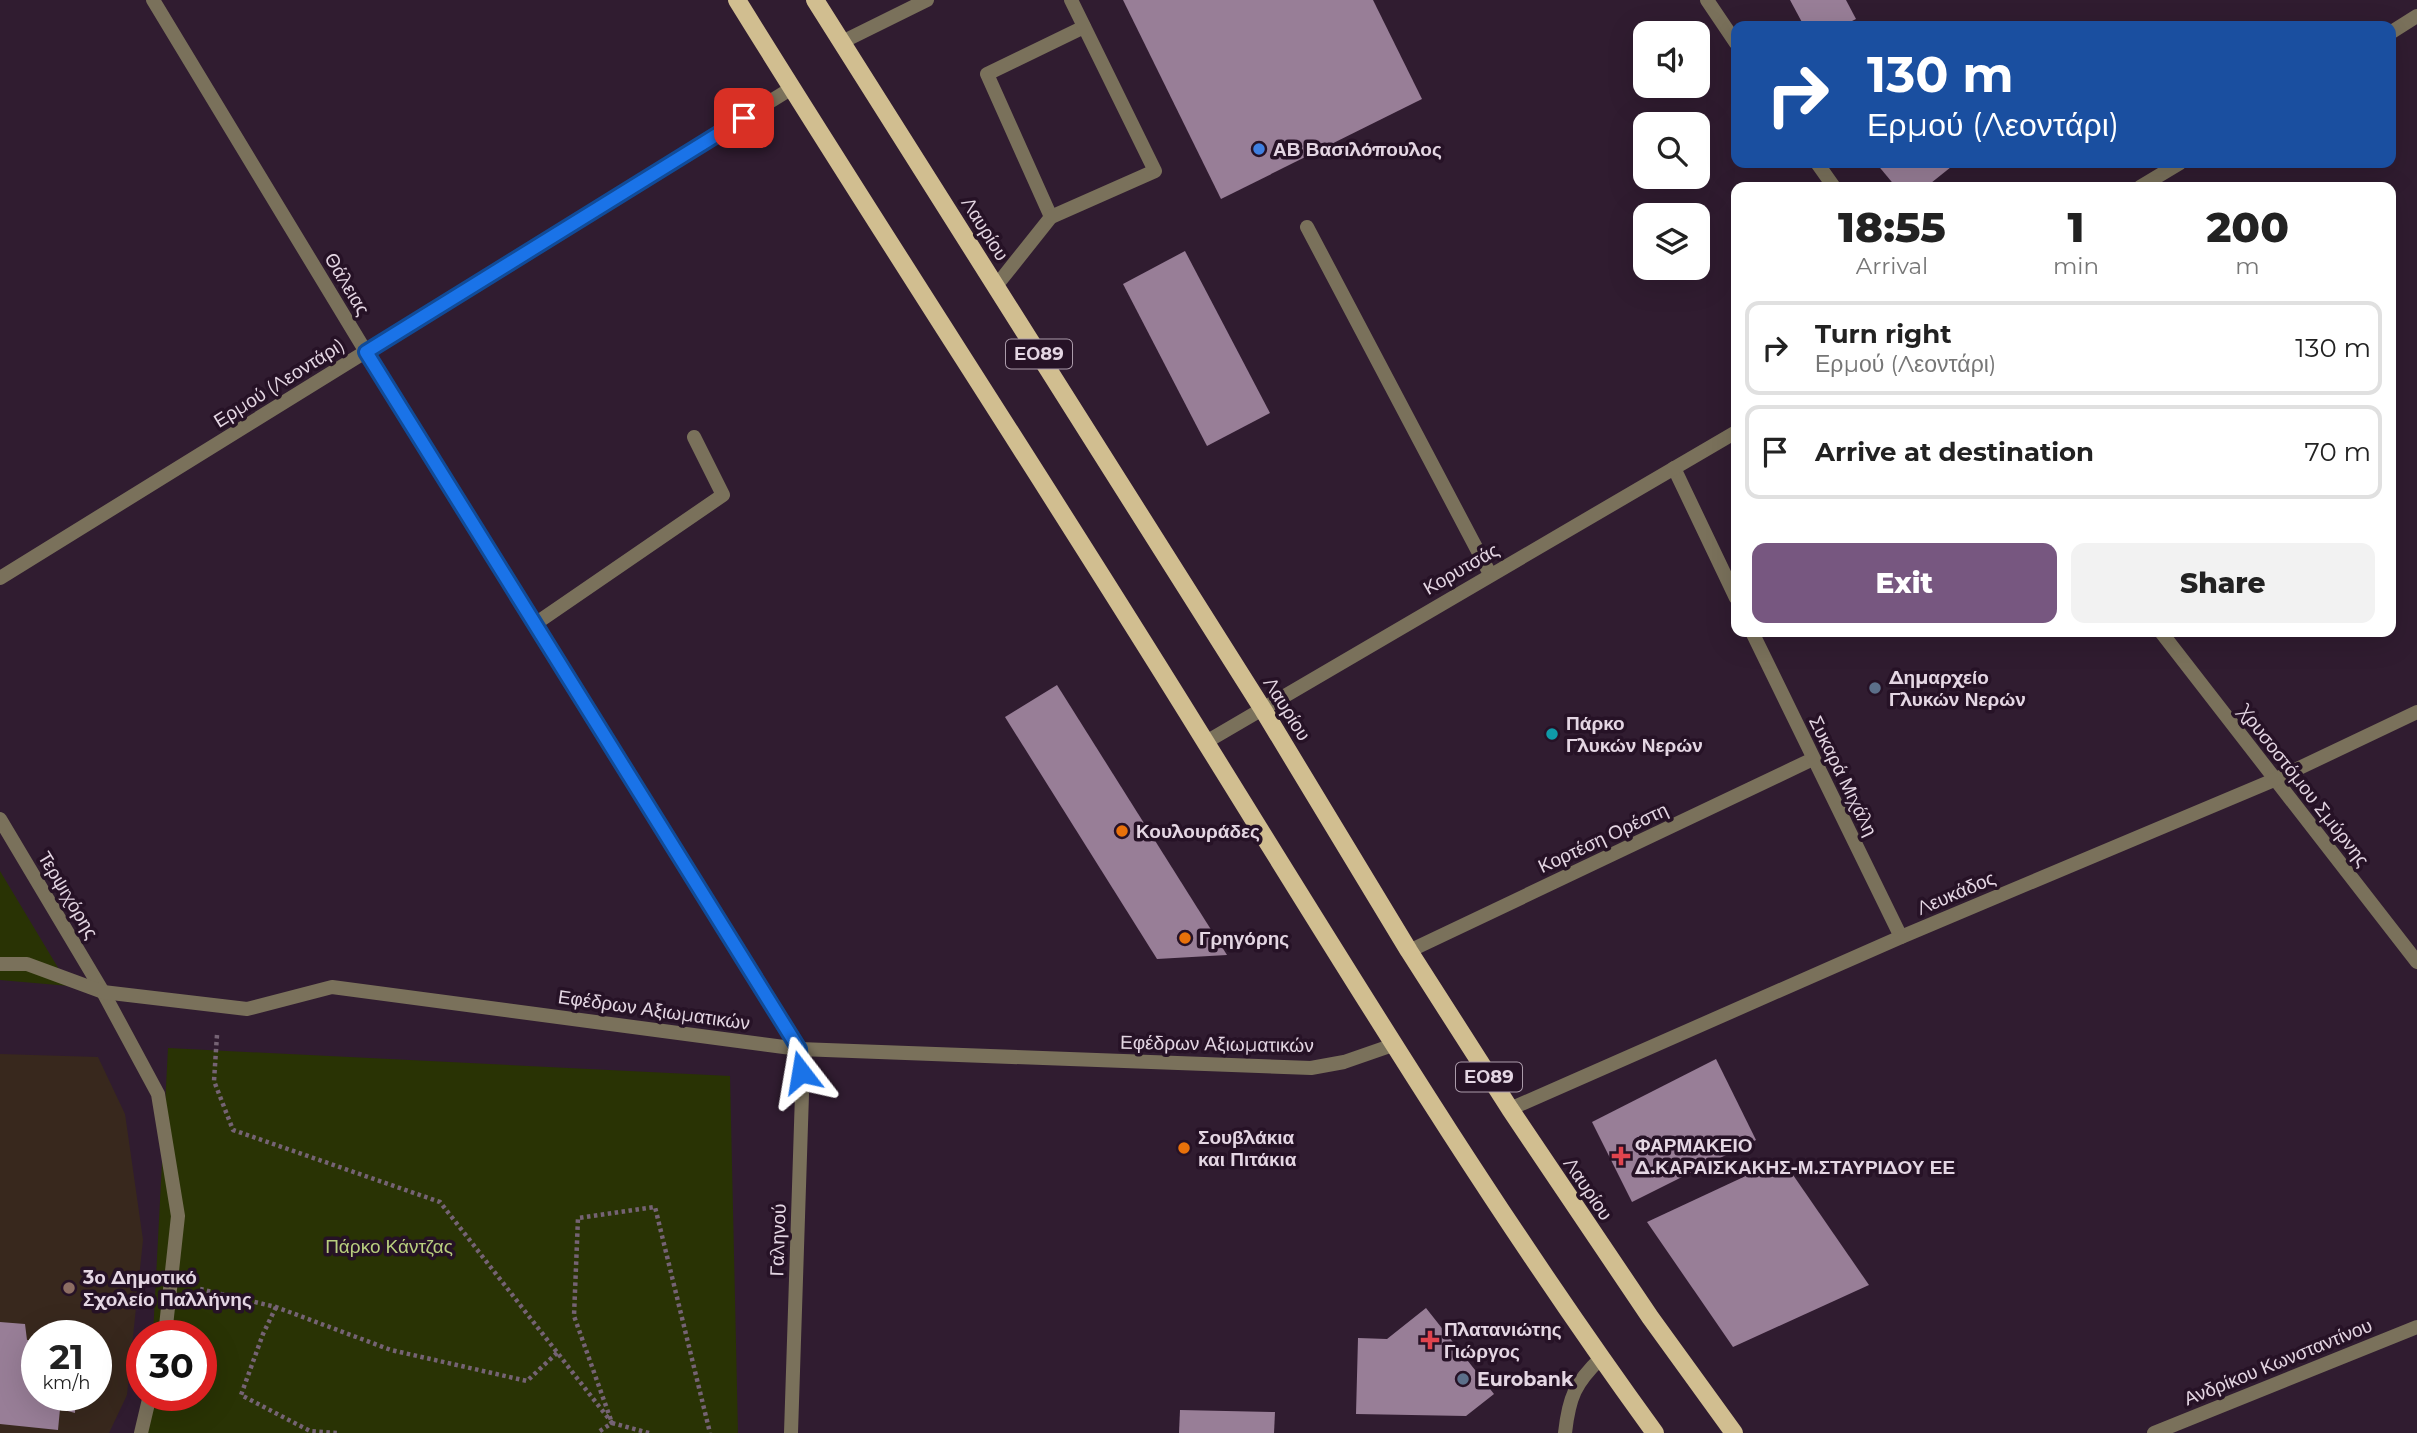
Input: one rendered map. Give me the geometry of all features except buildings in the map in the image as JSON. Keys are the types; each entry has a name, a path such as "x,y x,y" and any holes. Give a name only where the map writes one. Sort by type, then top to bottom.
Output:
{"main road":[{"name":"ΕΟ89","path":"737,0 1206,742 1393,1045 1490,1196 1655,1433"},
{"name":"Λαυρίου","path":"816,0 1262,708 1409,951 1510,1110 1650,1317 1734,1433"}],"street":[{"name":"Θάλειας","path":"153,0 366,352 799,1049"},
{"path":"842,42 927,0"},
{"path":"996,286 1051,217 1155,171 1071,0"},
{"path":"1707,0 1731,36"},
{"path":"2396,29 2417,16"},
{"path":"1051,217 986,74 1084,27"},
{"name":"Ερμού (Λεοντάρι)","path":"0,578 792,88"},
{"path":"2148,182 2172,168"},
{"path":"1307,227 1490,574"},
{"name":"Κορυτσάς","path":"1206,742 1731,435"},
{"path":"535,624 723,495 694,437"},
{"path":"1674,468 1731,588"},
{"name":"Συκαρά Μιχάλη","path":"1754,637 1901,937"},
{"name":"Χρυσοστόμου Σμύρνης","path":"2165,637 2417,962"},
{"name":"Λευκάδος","path":"1510,1110 1901,937 2274,780 2417,712"},
{"name":"Κορτέση Ορέστη","path":"1409,951 1813,759"},
{"name":"Τερψιχόρης","path":"0,819 103,992 158,1094 178,1216 167,1320"},
{"name":"Εφέδρων Αξιωματικών","path":"0,964 27,964 103,992 247,1009 332,987 799,1049 1311,1068 1344,1062 1393,1045"},
{"name":"Γαληνού","path":"791,1433 802,1094 799,1049"},
{"name":"Ανδρίκου Κωνσταντίνου","path":"2164,1431 2417,1327"},
{"path":"1565,1433 1569,1402 1581,1378 1601,1358"},
{"path":"141,1433 146,1411"}],"path":[{"path":"219,1006 214,1080 233,1130 440,1202 559,1351 612,1423 649,1433"},
{"path":"612,1423 574,1316 578,1218 656,1207 710,1433"},
{"path":"172,1283 276,1307 391,1350 527,1381 559,1351"},
{"path":"276,1307 263,1334 242,1395 310,1431 338,1433"},
{"path":"597,1433 612,1423"}],"shaded area":[{"name":"3ο Δημοτικό Σχολείο Παλλήνης","path":"0,1054 98,1057 125,1114 143,1240 135,1320 126,1320 126,1397 109,1433 0,1433"}],"green space":[{"path":"0,871 69,986 0,980"},
{"name":"Πάρκο Κάντζας","path":"168,1048 730,1076 738,1433 148,1433 149,1411 217,1411 217,1320 154,1320"}],"place":[{"name":"ΑΒ Βασιλόπουλος","path":"1259,149"},
{"name":"Δημαρχείο Γλυκών Νερών","path":"1875,688"},
{"name":"Πάρκο Γλυκών Νερών","path":"1552,734"},
{"name":"Κουλουράδες","path":"1122,831"},
{"name":"Γρηγόρης","path":"1185,938"},
{"name":"Σουβλάκια και Πιτάκια","path":"1184,1148"},
{"name":"ΦΑΡΜΑΚΕΙΟ Δ.ΚΑΡΑΙΣΚΑΚΗΣ-Μ.ΣΤΑΥΡΙΔΟΥ ΕΕ","path":"1621,1156"},
{"name":"3ο Δημοτικό Σχολείο Παλλήνης","path":"69,1288"},
{"name":"Πλατανιώτης Γιώργος","path":"1430,1340"},
{"name":"Eurobank","path":"1463,1379"}],"route":[{"path":"744,118 366,352 799,1049 801,1072"}]}
